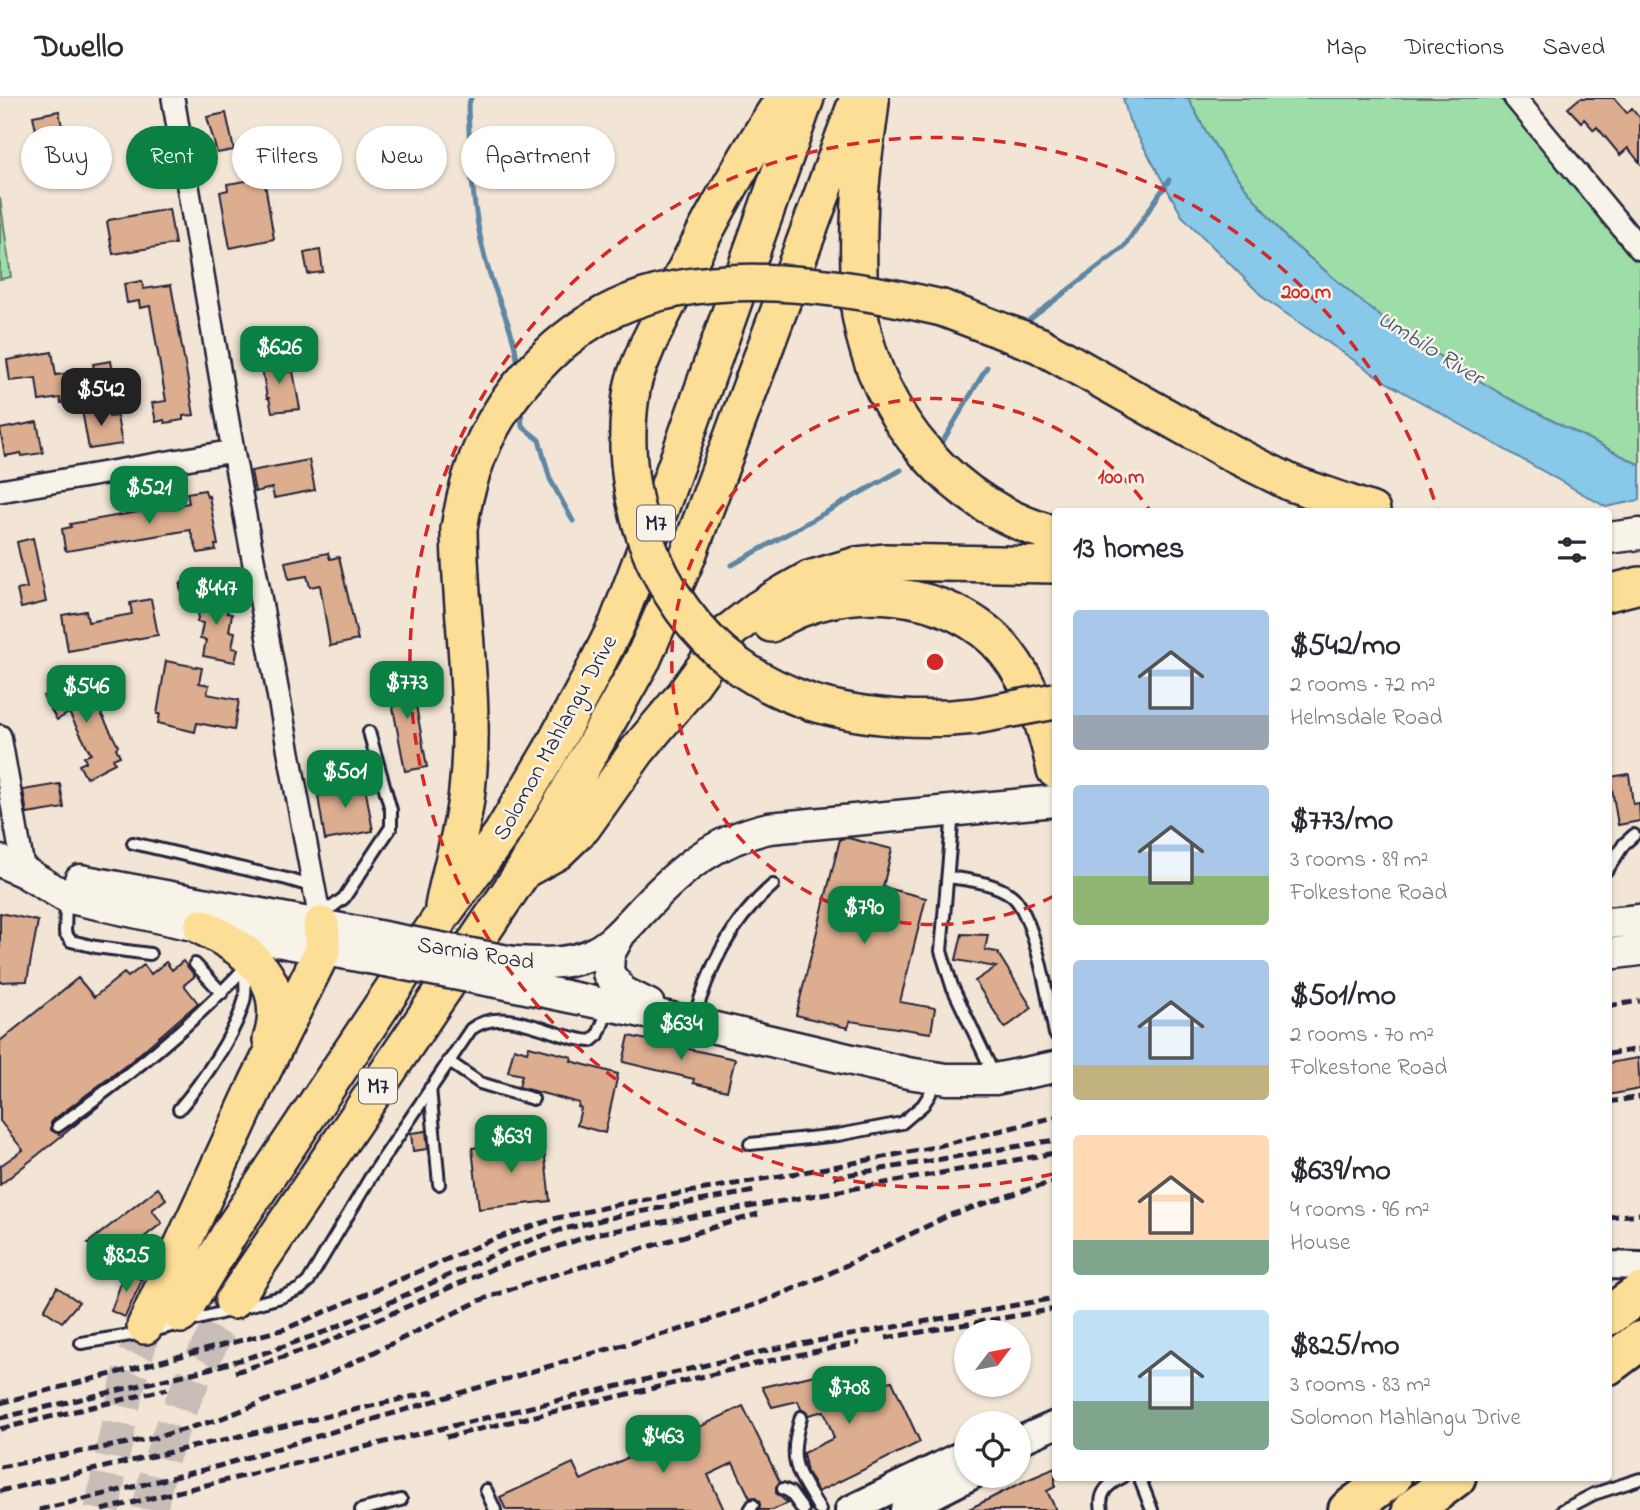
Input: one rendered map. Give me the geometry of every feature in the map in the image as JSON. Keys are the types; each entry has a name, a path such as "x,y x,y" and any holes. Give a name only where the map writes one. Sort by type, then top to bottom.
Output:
{"highway":[{"path":"783,98 696,247 648,344 634,382 627,427 628,464 635,507 646,543 673,593 718,649 738,666 771,686 813,704 870,717 905,719 975,716 1052,702"},
{"name":"Solomon Mahlangu Drive","path":"181,1315 231,1231 441,917 509,821 550,751 617,624 674,473 806,98"},
{"name":"Solomon Mahlangu Drive","path":"233,1301 524,870 643,659 668,604 722,467 858,98"},
{"path":"871,98 860,209 859,313 869,355 885,394 913,438 939,468 976,498 1011,518 1052,533"},
{"path":"441,917 463,816 468,774 470,719 459,571 459,529 463,502 475,459 505,402 558,345 587,324 617,308 653,295 731,284 845,289 883,294 942,308 1048,349 1231,453 1291,483 1363,508"},
{"path":"524,870 557,852 573,838 731,630 786,592 831,570 886,562 1052,565"},
{"path":"1612,570 1640,567"},
{"path":"1612,592 1640,585"},
{"path":"684,695 762,630 793,612 831,600 883,595 901,598 937,606 964,618 993,638 1007,653 1029,688 1052,759"},
{"path":"145,1326 257,1083 319,917"},
{"path":"202,927 233,943 249,964 267,978 277,1005 274,1030 257,1083"},
{"path":"1612,1362 1640,1342"},
{"path":"1348,1510 1387,1481"},
{"path":"1412,1510 1451,1481"}],"main road":[{"path":"1612,538 1640,534"},
{"name":"Sarnia Road","path":"510,973 571,960 596,951 620,934 684,869 709,851 736,837 769,828 1052,801"},
{"name":"Sarnia Road","path":"12,867 319,917 371,946 510,973 610,1006 908,1073 935,1077 995,1079 1052,1068"},
{"name":"Sarnia Road","path":"12,867 66,897 202,927 319,917"},
{"path":"1612,923 1640,920"},
{"path":"620,934 607,963 611,979 623,992 687,1022"},
{"path":"1612,954 1640,950"}],"street":[{"path":"173,98 233,451 319,917"},
{"path":"1515,98 1640,249"},
{"path":"0,491 233,451"},
{"path":"0,736 12,867"},
{"path":"1612,1265 1640,1266"},
{"path":"1031,1435 1052,1426"},
{"path":"849,1510 900,1503 954,1472"}],"lane":[{"path":"187,587 256,573"},
{"path":"133,843 287,879 319,917 344,898 391,827 391,810 369,732"},
{"path":"953,809 941,942 945,968 995,1079"},
{"path":"1612,863 1624,844 1634,835"},
{"path":"948,877 992,886 1009,894 1021,906 1035,947 1052,1021"},
{"path":"687,1022 731,930 757,898 773,885"},
{"path":"66,897 65,933 71,941 150,954"},
{"path":"195,964 222,993"},
{"path":"58,1126 120,1082 222,993 249,964"},
{"path":"179,1109 199,1085 239,1016 246,995 249,964"},
{"path":"81,1343 149,1332 281,1297 300,1289 309,1282 370,1178 471,1029 491,1020 513,1021 591,1041 598,1035 610,1006"},
{"path":"448,1061 472,1079 489,1087 533,1099"},
{"path":"750,1144 838,1135 902,1123 923,1105 930,1094 935,1077"},
{"path":"430,1088 439,1184"},
{"path":"801,1417 793,1455 800,1476 820,1510"},
{"path":"1563,1510 1594,1494 1640,1479"},
{"path":"1102,1510 1102,1494 1116,1481"},
{"path":"1141,1481 1153,1510"},
{"path":"783,1489 790,1493 803,1510"},
{"path":"486,1490 495,1510"},
{"path":"361,1510 401,1500"}],"green space":[{"path":"1188,98 1500,98 1640,258 1640,465 1506,397 1401,333 1354,295 1286,238 1228,166"},
{"path":"0,198 11,277 0,279"}],"water":[{"path":"1123,98 1188,98 1228,166 1286,238 1401,333 1506,397 1640,465 1640,500 1606,507 1384,381 1265,299 1182,216 1129,120"}],"building":[{"path":"1580,98 1614,98 1627,113 1632,108 1640,118 1640,163 1628,148 1620,155 1597,127 1594,130 1584,119 1581,122 1568,108"},
{"path":"59,111 62,126 35,126 33,116"},
{"path":"226,113 232,150 218,153 218,126 210,126 207,117"},
{"path":"232,183 232,189 266,189 274,239 230,248 220,192 228,190 227,184"},
{"path":"169,209 175,244 113,254 107,222 109,220"},
{"path":"320,250 323,272 308,274 304,253"},
{"path":"142,281 144,289 171,285 194,415 183,416 183,420 156,422 152,403 166,401 150,306 140,308 139,301 127,303 124,284"},
{"path":"52,352 56,375 70,373 74,402 61,403 60,398 39,401 36,378 10,381 7,360"},
{"path":"273,354 278,373 293,371 300,409 272,412 260,356"},
{"path":"111,361 114,377 96,380 93,364"},
{"path":"107,405 109,417 117,416 122,444 89,449 82,410"},
{"path":"37,422 43,453 5,456 0,429"},
{"path":"309,460 315,490 274,498 272,488 255,492 251,471"},
{"path":"205,490 207,497 209,496 218,545 215,545 216,550 198,553 190,530 67,551 65,549 62,529 71,527 70,524 189,503 187,493"},
{"path":"33,538 46,602 21,608 17,590 27,588 17,542"},
{"path":"328,553 330,559 339,557 358,640 330,646 320,585 310,587 307,576 289,579 285,562"},
{"path":"197,593 230,598 227,613 232,614 229,631 235,632 232,648 238,649 235,662 203,656 206,640 200,639 203,623 197,622 200,606 195,605"},
{"path":"151,599 158,635 68,651 62,615 86,611 88,622 132,614 130,603"},
{"path":"166,661 202,668 199,683 209,685 207,694 239,700 234,730 197,723 195,732 158,723 160,714 157,714"},
{"path":"410,672 427,767 405,771 387,676"},
{"path":"73,681 75,684 81,681 86,689 88,688 118,746 116,748 120,756 113,759 115,763 86,778 79,765 86,762 84,757 91,754 69,713 57,720 43,696"},
{"path":"1629,774 1633,804 1639,803 1640,821 1618,825 1612,777"},
{"path":"364,781 373,831 325,840 318,796 321,796 320,786"},
{"path":"60,784 64,808 27,814 23,790"},
{"path":"848,838 892,849 883,887 926,898 900,1002 935,1008 931,1033 850,1021 848,1028 796,1015 840,839"},
{"path":"0,913 38,921 27,981 0,982"},
{"path":"962,934 988,935 985,950 997,952 1032,1008 1005,1028 975,981 996,967 956,960"},
{"path":"183,961 195,976 184,985 198,1003 129,1063 53,1120 51,1130 59,1134 99,1106 0,1185 0,1166 23,1150 0,1121 0,1041 78,978 94,997 124,973 128,977 144,965 151,974 166,962 172,970"},
{"path":"629,1036 735,1059 727,1091 693,1083 694,1079 623,1062"},
{"path":"529,1046 572,1057 571,1061 618,1074 605,1133 577,1125 581,1108 578,1107 579,1103 519,1087 522,1075 508,1072 514,1048 527,1052"},
{"path":"1638,1058 1640,1089 1612,1094 1612,1062"},
{"path":"426,1131 428,1149 413,1151 411,1133"},
{"path":"543,1140 550,1201 479,1209 472,1148"},
{"path":"158,1188 166,1199 152,1210 162,1223 106,1267 88,1243"},
{"path":"125,1272 142,1280 125,1317 111,1311"},
{"path":"57,1287 79,1302 62,1322 44,1310"},
{"path":"824,1373 830,1393 892,1381 920,1442 818,1492 807,1472 803,1453 834,1438 824,1411 809,1415 801,1409 798,1401 772,1407 762,1387"},
{"path":"743,1406 780,1482 776,1493 788,1503 773,1510 759,1510 759,1501 754,1497 750,1498 733,1463 708,1475 724,1510 506,1510 500,1497 573,1463 581,1480"},
{"path":"1052,1469 1055,1487 1047,1491 1056,1510 967,1510 1011,1488 1031,1488 1031,1478"}],"waterway":[{"path":"471,98 468,106 470,146 478,226 491,278 510,328 518,367"},
{"path":"1029,320 1124,247 1169,180"},
{"path":"939,448 987,367"},
{"path":"521,409 522,426 539,440 550,479 573,521"},
{"path":"732,565 901,470"}],"tunnel":[{"path":"150,1510 155,1482 182,1402 233,1301"},
{"path":"102,1510 125,1394 145,1326"}],"railway":[{"path":"1612,1005 1640,1001"},
{"path":"1612,1053 1640,1049"},
{"path":"1612,1101 1640,1097"},
{"path":"0,1403 285,1329 494,1239 557,1218 625,1203 934,1147 1052,1118"},
{"path":"834,1177 1052,1141"},
{"path":"235,1372 318,1346 494,1268 595,1234 1052,1154"},
{"path":"39,1510 219,1466 583,1356 686,1328 760,1303 824,1276 950,1215 1052,1183"},
{"path":"0,1418 205,1370 264,1353 327,1331 508,1248 560,1230 622,1215 755,1191"},
{"path":"0,1467 154,1438 220,1419 313,1382 481,1300 531,1282 758,1214"},
{"path":"1612,1217 1640,1214"},
{"path":"102,1510 773,1349 1052,1299"},
{"path":"886,1338 1052,1310"},
{"path":"446,1437 777,1359 859,1343"},
{"path":"0,1429 167,1389"},
{"path":"0,1491 437,1391"}],"water label":[{"name":"Umbilo River","path":"1431,347"}]}
